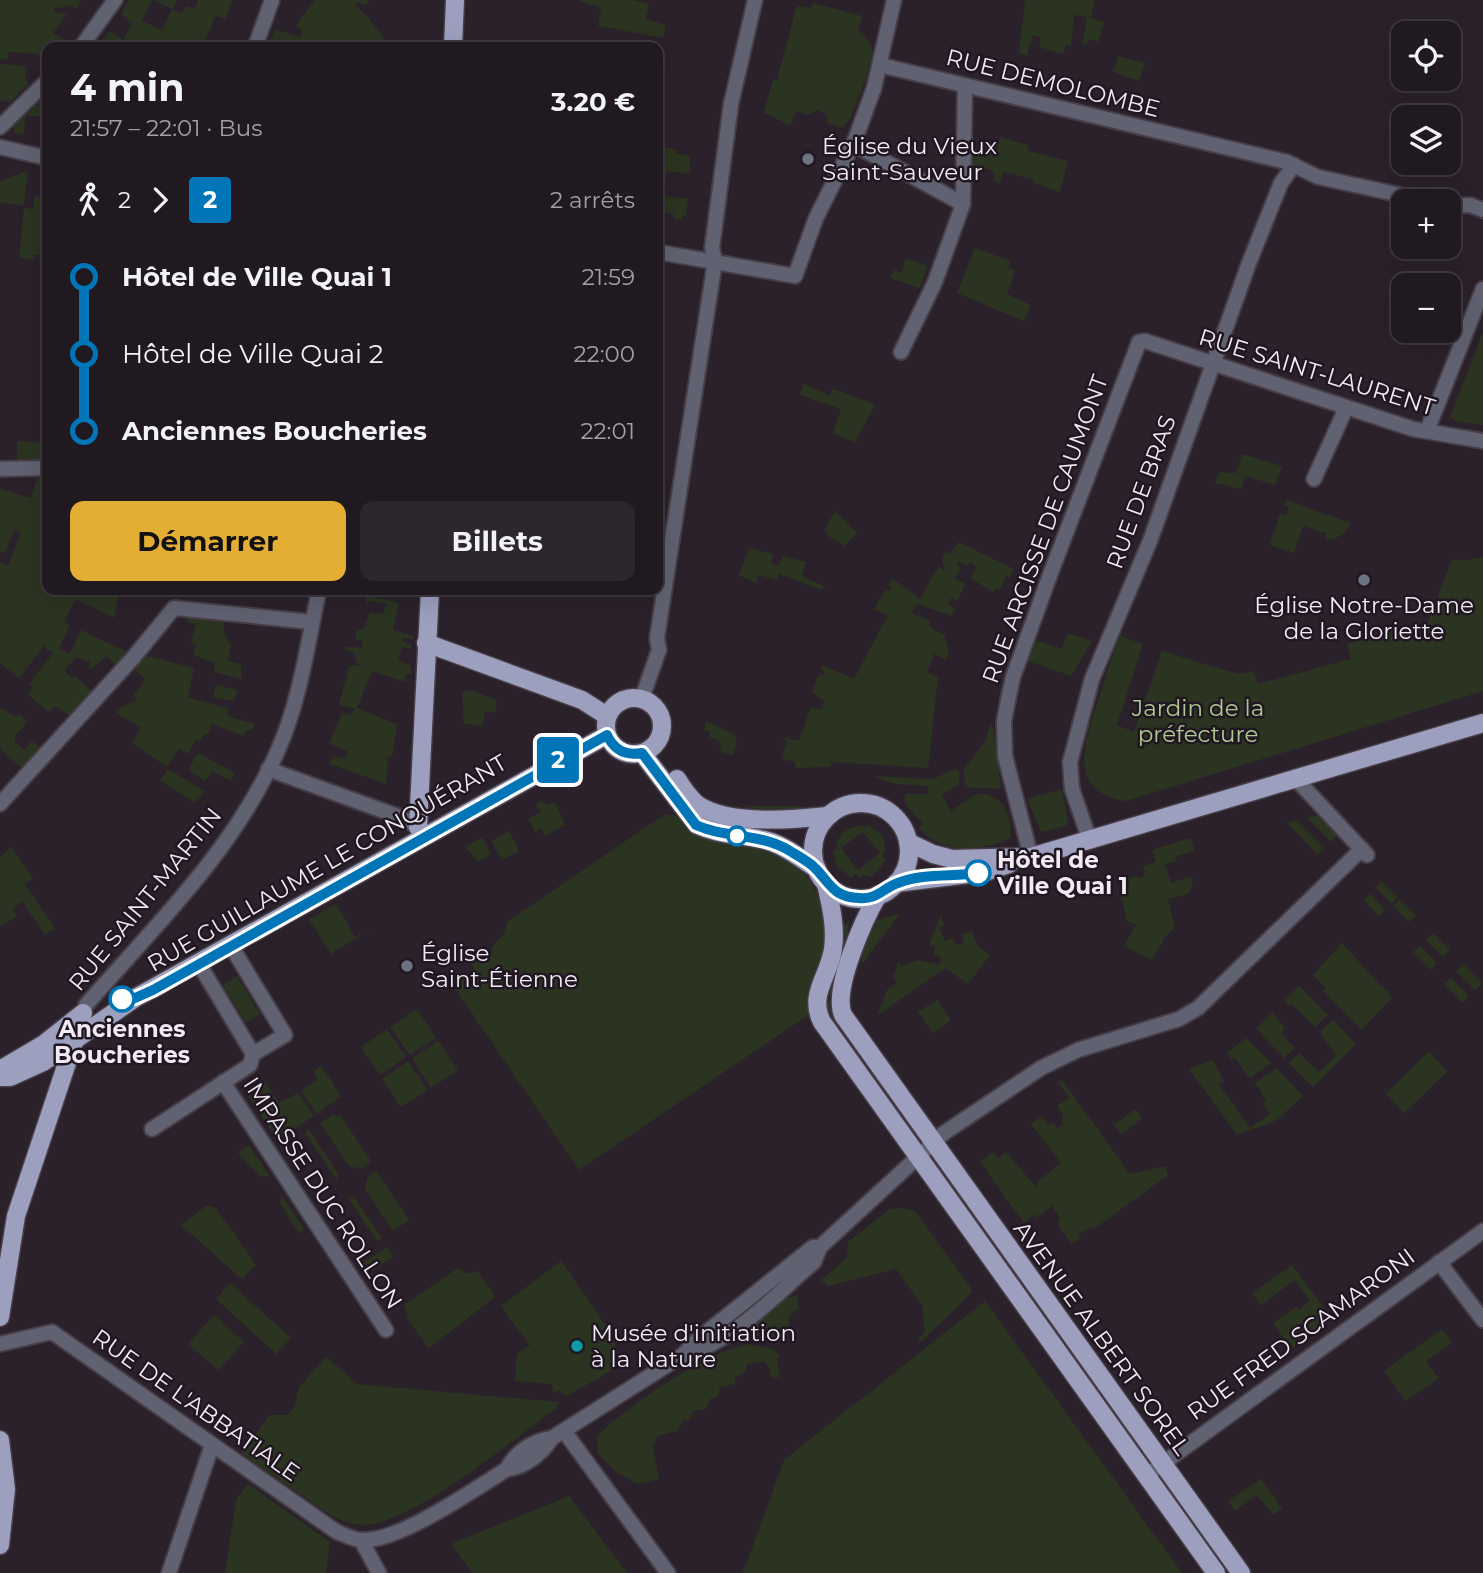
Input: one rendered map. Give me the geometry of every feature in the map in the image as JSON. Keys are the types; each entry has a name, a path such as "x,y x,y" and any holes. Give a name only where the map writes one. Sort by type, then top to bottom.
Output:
{"main road":[{"path":"453,42 455,0"},
{"path":"421,832 430,595"},
{"path":"426,643 582,700 607,716"},
{"path":"646,750 660,735 662,723 654,706 642,698 621,700 607,716 607,735 613,745 624,752 646,750 667,763 691,799 709,811 779,820 827,816 847,805 874,804 897,818 908,842 906,866 896,883 878,895 850,898 769,841 718,833 696,825 646,750"},
{"path":"896,883 985,872 1483,723"},
{"name":"RUE GUILLAUME LE CONQUÉRANT","path":"0,1077 10,1077 43,1062 135,998 231,946 421,832 607,735"},
{"path":"821,877 814,840 827,816"},
{"path":"908,842 952,859 1026,858"},
{"name":"AVENUE ALBERT SOREL","path":"821,877 833,916 834,939 829,965 816,998 817,1013 1216,1573"},
{"name":"AVENUE ALBERT SOREL","path":"878,895 859,929 840,995 840,1008 938,1139 1241,1573"},
{"path":"0,1070 44,1044 83,1013"},
{"path":"0,1317 16,1216 75,1040 44,1044"},
{"path":"0,1440 3,1508 0,1545"}],"street":[{"path":"85,42 115,0"},
{"path":"258,42 272,0"},
{"path":"642,698 659,650 657,638 715,261 712,248 731,104 755,0"},
{"path":"663,253 794,276 814,223 853,144 880,65 894,0"},
{"name":"RUE DEMOLOMBE","path":"880,65 1294,165 1318,177 1391,193"},
{"path":"0,127 42,86"},
{"path":"901,352 935,282 962,204 965,86"},
{"path":"853,144 962,204"},
{"path":"0,147 42,157"},
{"name":"RUE DE BRAS","path":"1090,841 1072,789 1071,750 1092,679 1172,484 1211,363 1281,183 1294,165"},
{"path":"1461,205 1470,205 1483,210"},
{"path":"1427,431 1483,289"},
{"name":"RUE SAINT-LAURENT","path":"1139,342 1346,408 1427,431 1483,441"},
{"name":"RUE ARCISSE DE CAUMONT","path":"1026,858 1005,756 1004,722 1013,677 1139,342"},
{"path":"1314,479 1346,408"},
{"path":"0,469 42,468"},
{"name":"RUE SAINT-MARTIN","path":"75,1040 86,1004 224,845 268,769 280,747 318,595"},
{"path":"0,804 133,658 174,608 312,622"},
{"path":"268,769 402,818 421,832"},
{"path":"379,1573 361,1540 390,1534 431,1514 507,1469 516,1468 543,1451 558,1434 683,1355 706,1349 814,1262 820,1247 938,1139 1056,1059 1178,1019 1198,1008 1365,852 1296,779"},
{"path":"152,1129 250,1065 253,1054 285,1035 231,946"},
{"path":"199,964 253,1054"},
{"name":"IMPASSE DUC ROLLON","path":"223,1082 386,1330"},
{"name":"RUE FRED SCAMARONI","path":"1147,1475 1483,1231"},
{"path":"1440,1262 1483,1321"},
{"name":"RUE DE L'ABBATIALE","path":"0,1344 52,1332 337,1532 361,1540"},
{"path":"558,1434 668,1573"},
{"path":"170,1573 212,1445"}],"green space":[{"path":"0,0 81,0 77,8 65,5 64,8 55,7 54,12 67,14 53,33 68,42 42,42 42,60 38,54 8,52 7,59 0,59"},
{"path":"129,0 152,0 142,21 162,30 172,9 182,14 187,6 195,8 198,0 232,0 226,19 215,16 206,40 211,42 101,42 110,31 123,40 132,23 121,14"},
{"path":"153,0 177,0 172,9"},
{"path":"315,0 370,0 365,5 357,2 355,5 387,42 270,42 275,29 300,37 302,31 296,26"},
{"path":"578,0 633,0 649,4 646,19 666,25 663,38 598,26 601,8"},
{"path":"1025,0 1095,0 1091,18 1104,22 1098,42 1089,39 1087,44 1083,44 1087,17 1074,15 1071,45 1066,45 1063,54 1039,47 1041,38 1033,35 1027,55 1019,53"},
{"path":"813,3 862,16 858,31 872,48 862,90 843,128 828,123 826,114 818,110 808,115 797,111 790,125 764,113 773,79 777,80 797,5 810,8"},
{"path":"1118,56 1145,63 1139,81 1113,72"},
{"path":"0,64 26,66 25,78 29,84 10,102 0,100"},
{"path":"42,100 42,117 26,115 23,135 15,133 13,127"},
{"path":"1000,137 1028,145 1029,151 1068,161 1060,192 1034,183 1032,179 1003,172 1000,183 993,181 995,174 991,170 969,166 968,154 981,154 980,145 996,151"},
{"path":"663,147 677,150 676,154 690,155 690,174 667,171 665,181"},
{"path":"28,170 24,206 0,202 0,182"},
{"path":"35,196 42,197 42,255 34,254 33,260 19,258 24,208 33,209"},
{"path":"666,196 688,199 686,216 683,215 682,220 673,219 673,214 663,212"},
{"path":"975,248 1011,261 1008,268 1015,271 1007,294 1031,305 1024,321 957,293"},
{"path":"906,258 927,266 920,288 890,278 894,270 902,272"},
{"path":"1483,332 1483,425 1456,421 1450,417"},
{"path":"804,384 830,395 833,389 875,404 855,443 833,433 841,409 800,395"},
{"path":"17,441 42,443 42,460 17,461"},
{"path":"1242,454 1282,466 1275,485 1245,476 1241,489 1215,483 1219,472 1236,473"},
{"path":"38,476 42,476 42,595 119,595 114,618 76,599 64,622 69,625 59,649 70,654 81,630 127,652 116,665 107,656 91,669 88,666 91,662 77,657 64,670 72,679 75,676 92,692 69,715 55,706 49,712 27,694 33,688 29,684 53,653 44,646 19,678 0,663 0,562 9,565 20,533 14,530 5,553 0,552 0,489 31,498"},
{"path":"1286,500 1350,523 1349,527 1340,536 1325,540 1326,533 1303,526 1294,553 1270,545 1280,514 1286,515 1289,507 1284,505"},
{"path":"835,511 857,533 844,546 827,535 825,529"},
{"path":"959,542 1014,569 1010,577 1006,576 1000,590 995,588 993,592 970,578 977,566 970,562 967,566 959,561 957,565 961,568 955,578 965,584 958,600 951,598 948,605 955,608 952,616 917,604 911,613 931,620 929,626 944,635 949,653 946,660 934,654 927,672 938,678 928,768 832,762 830,767 796,768 795,762 781,759 787,742 783,737 799,741 811,707 821,710 824,701 812,692 818,676 826,674 821,669 823,665 854,679 888,615 874,609 885,591 892,589 889,585 893,579 920,599 938,567 945,570 942,560 946,552 950,554"},
{"path":"749,548 773,554 771,562 778,567 783,556 806,562 802,576 825,587 821,590 779,574 777,580 758,575 756,583 739,575"},
{"name":"Jardin de la préfecture","path":"1483,557 1483,691 1126,801 1107,796 1094,787 1087,775 1084,761 1089,729 1120,636 1143,644 1117,725 1134,732 1162,651 1238,674 1254,671 1258,684 1351,659 1347,644 1376,636 1385,639 1390,626 1422,638 1452,559"},
{"path":"366,595 399,603 393,630 413,636 413,640 403,637 403,642 412,645 412,649 402,647 398,660 411,666 411,674 405,674 405,682 372,671 357,708 397,724 392,757 388,756 386,784 330,764 333,756 346,759 347,751 329,744 342,713 350,715 355,709 339,705 349,666 362,665 356,662 355,653 345,650 345,646 361,648 363,641 355,639 357,629 363,630 370,612 383,614 386,604 371,601 367,604"},
{"path":"188,615 225,618 224,632 231,645 228,661 241,664 242,679 214,672 215,663 193,655 196,644 191,643 196,624 187,622"},
{"path":"1068,633 1092,641 1071,676 1028,661 1035,640 1062,649"},
{"path":"146,656 194,668 188,698 228,708 227,716 255,724 252,731 247,730 244,736 212,724 208,735 204,734 200,741 196,740 188,754 178,749 167,767 132,743 141,727 116,713 123,706 137,700 133,695 146,680 135,670"},
{"path":"216,685 237,690 234,701 213,697"},
{"path":"469,690 497,700 495,713 485,711 482,726 464,724 462,693"},
{"path":"0,708 16,717 19,715 27,722 15,736 15,742 24,750 32,741 40,748 22,769 0,748"},
{"path":"706,721 734,734 737,742 733,755 721,752 719,740 709,737 710,732 704,730"},
{"path":"990,724 993,726 1001,789 965,787 964,769 985,742"},
{"path":"198,753 235,773 231,781 212,771 205,781 188,770"},
{"path":"168,769 205,791 195,803 160,780"},
{"path":"955,769 960,773 959,784 942,795 951,811 976,794 992,796 1007,812 1011,835 1008,839 985,847 972,848 937,842 919,827 923,824 906,805 904,794 927,794 928,786 895,784 873,776 933,779"},
{"path":"1062,789 1068,823 1066,826 1041,832 1027,799"},
{"path":"541,801 548,805 555,802 565,825 545,836 542,829 535,832 528,819 541,812 536,804"},
{"path":"744,806 802,806 797,813 743,807"},
{"path":"665,814 693,820 777,853 788,859 807,877 823,911 826,936 823,956 812,984 810,1014 579,1170 452,984 475,970 470,962 484,952 486,956 493,952 491,948 504,934 507,922"},
{"path":"1317,815 1337,836 1331,842 1307,818"},
{"path":"1297,820 1325,848 1318,855 1287,823"},
{"path":"862,825 865,828 869,825 883,836 886,851 882,855 886,861 871,877 864,875 859,878 856,874 851,878 837,867 833,851 839,847 836,843 845,829","holes":["863,832 880,853 858,870 841,848"]},
{"path":"509,831 519,851 502,860 491,841"},
{"path":"482,837 491,854 478,862 465,847"},
{"path":"1190,838 1195,851 1176,856 1177,861 1165,864 1171,883 1191,876 1193,882 1188,894 1168,899 1175,927 1165,937 1152,960 1124,946 1136,925 1127,921 1120,893 1130,886 1127,878 1141,878 1145,873 1143,866 1156,862 1152,850"},
{"path":"11,847 33,878 25,885 55,928 45,935 22,901 13,909 17,916 0,927 0,858"},
{"path":"1382,881 1398,897 1391,904 1375,887"},
{"path":"1370,894 1385,910 1379,916 1363,900"},
{"path":"1400,899 1416,915 1409,922 1393,906"},
{"path":"336,904 355,937 370,929 331,954 309,919"},
{"path":"900,913 864,962 861,962 863,940 871,922"},
{"path":"941,914 944,925 939,928 945,941 953,938 955,944 961,945 964,940 962,934 972,931 977,945 990,955 968,984 945,968 877,1016 887,990 897,983 893,978 898,962 902,966 918,960 940,965 941,957 934,955 935,947 929,945"},
{"path":"849,923 845,951 829,999 831,1013 842,1033 824,1007 839,956 842,924"},
{"path":"1433,933 1450,950 1443,957 1426,940"},
{"path":"1342,943 1380,985 1390,992 1388,994 1392,998 1361,1030 1323,991 1326,988 1313,975"},
{"path":"1420,946 1437,963 1431,970 1413,952"},
{"path":"1463,964 1482,983 1475,990 1456,971"},
{"path":"237,976 260,1014 246,1023 223,985"},
{"path":"1451,978 1469,996 1462,1003 1444,984"},
{"path":"1299,986 1328,1015 1315,1027 1292,1004 1290,1006 1284,1001"},
{"path":"937,1000 951,1020 933,1033 918,1012"},
{"path":"417,1009 436,1038 410,1055 390,1027"},
{"path":"1273,1012 1285,1029 1281,1034 1295,1048 1284,1058 1256,1029"},
{"path":"1333,1020 1356,1044 1313,1087 1289,1063 1299,1053 1319,1072 1336,1056 1320,1032"},
{"path":"387,1029 406,1057 380,1075 361,1047"},
{"path":"1246,1038 1271,1063 1250,1078 1234,1057 1231,1059 1227,1053"},
{"path":"438,1041 458,1070 431,1088 412,1058"},
{"path":"1429,1051 1447,1072 1404,1113 1386,1094"},
{"path":"1213,1060 1224,1081 1219,1085 1250,1128 1270,1114 1262,1103 1266,1100 1255,1083 1276,1068 1303,1096 1277,1120 1237,1135 1189,1069"},
{"path":"408,1061 428,1090 401,1107 382,1079"},
{"path":"321,1066 341,1096 317,1114 301,1091 317,1080 314,1071"},
{"path":"1062,1080 1130,1174 1165,1166 1168,1175 1094,1229 1091,1226 1078,1235 1080,1239 1072,1244 1057,1223 1061,1219 1052,1206 1036,1218 1033,1214 1024,1223 980,1162 993,1152 998,1158 1006,1152 1036,1187 1037,1182 1061,1163 1031,1124 1042,1116 1049,1125 1053,1123 1057,1128 1062,1124 1063,1114 1057,1106 1069,1097 1058,1083"},
{"path":"265,1082 279,1103 298,1093 314,1116 277,1140 247,1094"},
{"path":"1135,1109 1142,1119 1121,1135 1114,1125"},
{"path":"334,1114 336,1117 340,1115 371,1161 361,1169 349,1166 320,1123"},
{"path":"309,1130 338,1173 337,1180 305,1133"},
{"path":"249,1145 270,1177 260,1176 238,1153"},
{"path":"376,1171 409,1220 393,1231 365,1189 367,1178"},
{"path":"281,1194 304,1229 299,1233 280,1204"},
{"path":"347,1196 354,1197 382,1238 377,1241"},
{"path":"207,1205 216,1208 256,1265 242,1279 181,1225"},
{"path":"890,1209 915,1211 973,1291 921,1342 918,1338 925,1332 922,1305 896,1269 828,1286 821,1280 847,1258 848,1242"},
{"path":"387,1247 394,1257 373,1270 364,1270 363,1263"},
{"path":"561,1261 609,1330 623,1364 567,1396 559,1390 553,1393 552,1384 515,1381 517,1354 530,1345 501,1306"},
{"path":"1292,1265 1332,1319 1291,1349 1273,1323 1296,1307 1299,1310 1310,1301 1295,1280 1261,1305 1252,1293"},
{"path":"458,1268 468,1274 478,1271 495,1297 429,1348 406,1317 409,1315 403,1306"},
{"path":"230,1283 291,1338 276,1354 216,1299"},
{"path":"797,1295 799,1308 789,1317 789,1326 775,1338 748,1334 749,1328 785,1299"},
{"path":"985,1301 1182,1573 743,1573 784,1460"},
{"path":"214,1315 244,1342 218,1370 188,1344"},
{"path":"1442,1329 1452,1343 1426,1361 1439,1378 1406,1401 1384,1371"},
{"path":"749,1344 773,1349 780,1356 777,1360 780,1377 771,1378 769,1367 763,1361 747,1364 746,1371 735,1378 735,1384 720,1387 718,1396 710,1399 705,1409 692,1411 691,1419 683,1421 677,1431 657,1436 653,1446 659,1479 637,1484 615,1471 598,1454 597,1436 648,1395 690,1368 731,1349"},
{"path":"326,1356 357,1384 558,1402 557,1408 435,1496 384,1521 363,1525 351,1523 332,1516 241,1453 270,1415 288,1415 295,1406 298,1389"},
{"path":"1261,1479 1282,1509 1273,1515 1257,1495 1235,1511 1228,1501"},
{"path":"248,1484 330,1542 326,1573 225,1573 236,1500"},
{"path":"569,1496 627,1573 473,1573 451,1544"}],"bus line":[{"name":"2","path":"122,999 135,998 153,990 607,735 618,749 629,754 642,753 659,772 687,816 696,825 726,835 749,837 780,845 817,869 826,884 839,894 863,899 887,891 896,883 925,877 978,873"}],"place":[{"name":"Église du Vieux Saint-Sauveur","path":"808,159"},
{"name":"Église Notre-Dame de la Gloriette","path":"1364,580"},
{"name":"Hôtel de Ville Quai 1","path":"978,873"},
{"name":"Église Saint-Étienne","path":"407,966"},
{"name":"Anciennes Boucheries","path":"122,999"},
{"name":"Musée d'initiation à la Nature","path":"577,1346"}]}
